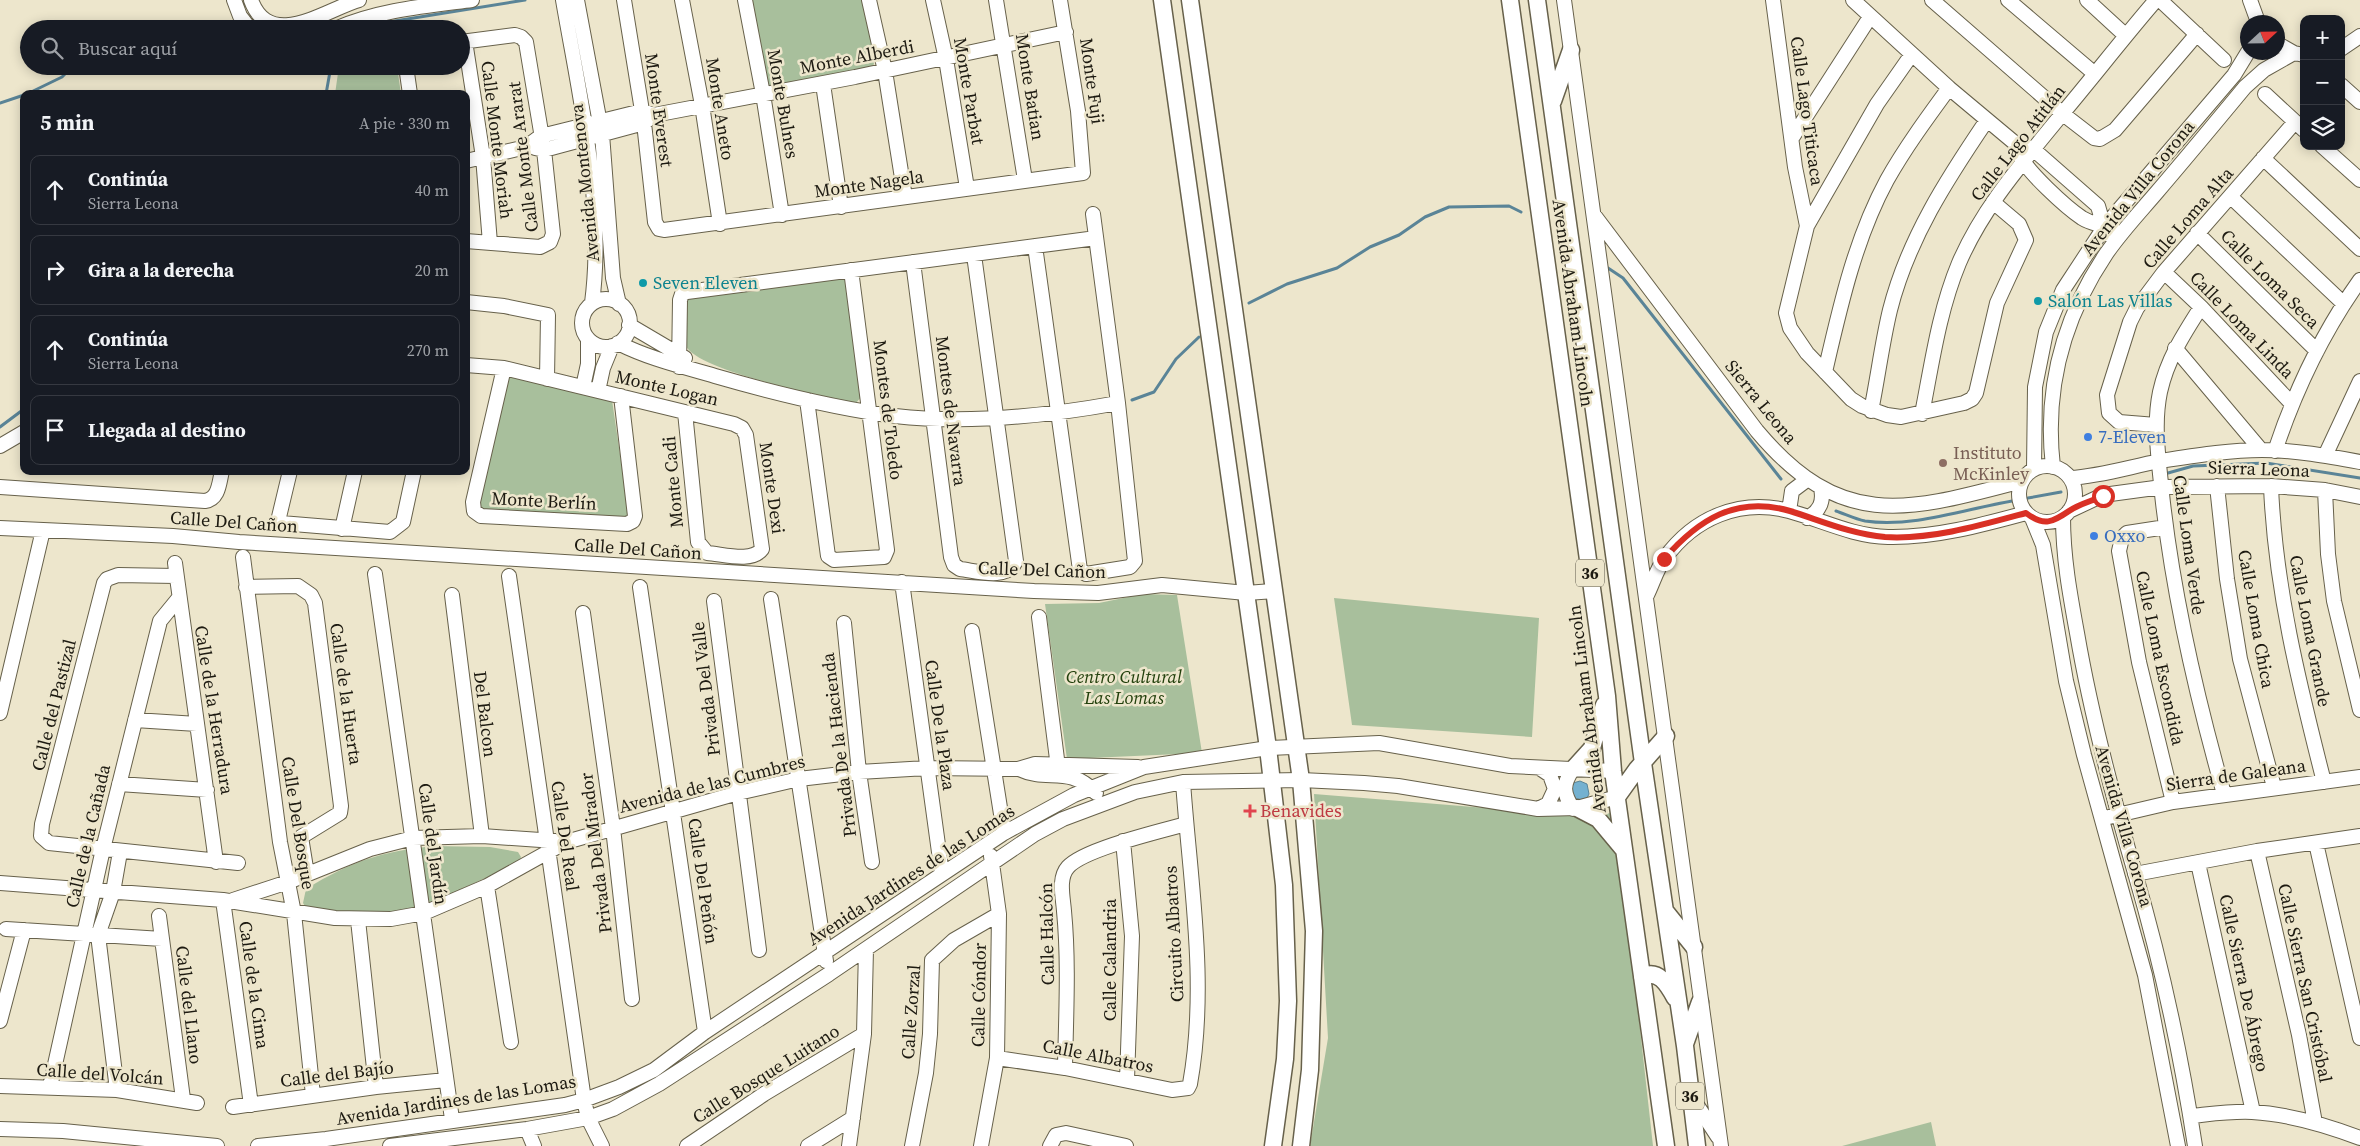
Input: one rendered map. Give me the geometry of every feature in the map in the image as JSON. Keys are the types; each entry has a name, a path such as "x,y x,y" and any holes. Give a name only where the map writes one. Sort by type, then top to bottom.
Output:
{"main road":[{"path":"1162,0 1268,748 1284,885 1288,965 1285,1059 1273,1146"},
{"path":"1190,0 1301,780 1314,931 1310,1070 1301,1146"},
{"name":"Avenida Abraham Lincoln","path":"1510,0 1607,696 1613,771 1622,791 1625,852 1666,1146"},
{"name":"36","path":"1537,0 1643,763 1685,1046 1689,1093 1697,1146"},
{"path":"1552,105 1571,50"},
{"path":"1573,769 1592,748 1600,713 1607,696"},
{"path":"1652,822 1622,791 1666,736"},
{"path":"1575,808 1598,819 1625,852"},
{"path":"1666,912 1694,947"},
{"path":"1642,977 1653,974 1662,979 1678,1004"},
{"path":"1685,1046 1700,1002"}],"street":[{"path":"234,0 243,20"},
{"path":"251,0 259,14 268,20"},
{"path":"312,20 359,0"},
{"path":"356,20 390,12 472,0"},
{"name":"Avenida Montenova","path":"563,0 585,132 593,205 595,282 592,304"},
{"name":"Avenida Montenova","path":"577,0 601,128 613,278 619,304"},
{"name":"Monte Everest","path":"624,0 646,116 656,225"},
{"name":"Monte Aneto","path":"682,0 702,106 720,224"},
{"name":"Monte Bulnes","path":"745,0 763,94 782,215"},
{"path":"869,0 885,71 905,197"},
{"name":"Monte Parbat","path":"933,0 946,59 967,188"},
{"name":"Monte Batian","path":"996,0 1005,46 1025,180"},
{"name":"Monte Fuji","path":"1060,0 1084,167"},
{"path":"1564,0 1721,1144"},
{"name":"Calle Lago Titicaca","path":"1773,0 1795,167 1807,226"},
{"path":"1853,0 1949,88 1987,120 2016,144 2033,149 2098,206 2105,226 2107,252"},
{"path":"1932,0 2063,114 2094,138 2106,137 2115,130 2197,34"},
{"path":"2008,0 2095,74"},
{"path":"2086,0 2125,35"},
{"name":"Calle Lago Atitlán","path":"1922,414 1948,291 1960,262 1993,202 2022,162 2063,114 2125,35 2156,0"},
{"path":"2160,0 2224,60"},
{"path":"1792,138 1870,17"},
{"name":"Monte Alberdi","path":"585,132 646,116 823,84 1066,32"},
{"name":"Calle Monte Ararat","path":"470,40 515,35 521,36 527,44 544,150 553,234 547,244 534,247 490,243"},
{"path":"2345,46 2360,36"},
{"path":"2285,47 2299,54"},
{"path":"1912,54 1877,104 1807,226 1786,313 1798,341 1851,399 1871,411 1901,417 1950,407 1972,399 1976,393 1997,303 2026,240 2019,224 1993,202"},
{"name":"Avenida Villa Corona","path":"2053,467 2050,443 2051,406 2058,354 2079,301 2107,252 2246,87 2264,70 2299,54"},
{"name":"Avenida Villa Corona","path":"2034,469 2035,387 2042,349 2054,308 2063,290 2105,226 2234,75 2243,60"},
{"path":"407,75 409,90"},
{"name":"Calle Monte Moriah","path":"469,75 483,157 490,243"},
{"path":"823,84 842,207"},
{"path":"1825,372 1850,273 1867,224 1886,182 1910,142 1949,88"},
{"path":"2345,89 2360,102"},
{"path":"2265,94 2299,126"},
{"path":"1871,411 1890,309 1904,265 1946,180 1987,120"},
{"name":"Calle Loma Alta","path":"2156,425 2123,423 2113,419 2109,413 2107,394 2130,322 2137,308 2164,272 2197,233 2231,197 2263,158 2299,126"},
{"path":"526,147 541,136 585,132"},
{"path":"470,160 526,147 544,150 585,132"},
{"path":"2016,144 2022,162 2083,219 2105,226 2121,225 2136,218"},
{"path":"2326,150 2360,180"},
{"path":"2263,158 2360,249"},
{"name":"Monte Nagela","path":"656,225 659,229 664,230 720,224 967,188 1081,174 1084,172 1084,167"},
{"path":"2070,208 2084,194"},
{"path":"2231,197 2344,304"},
{"path":"2098,206 2115,206 2128,200"},
{"name":"Sierra Leona","path":"1592,213 1757,431 1778,456 1821,488 1852,501 1872,506 1915,506 2022,481"},
{"path":"1035,246 1060,413 1080,570 1086,574 1130,566 1135,562 1118,403 1092,214"},
{"path":"2083,219 2088,236 2086,255"},
{"name":"Calle Loma Seca","path":"2197,233 2317,352"},
{"path":"678,367 680,300 684,293 1096,238"},
{"path":"470,241 490,243"},
{"path":"974,255 996,417"},
{"name":"Montes de Navarra","path":"913,262 951,557 954,565 960,569 1005,573 1013,568 1016,561 996,417"},
{"name":"Montes de Toledo","path":"807,400 829,558 878,558 886,555 887,550 851,270"},
{"name":"Calle Loma Linda","path":"2164,272 2201,307 2292,404"},
{"path":"2175,348 2268,450 2317,352 2360,280"},
{"path":"598,391 603,368 615,344 628,332 629,325 627,313 619,304 606,299 592,304 582,320 584,333 599,346 615,344 678,367 807,400 869,412 932,417 996,417 1060,413 1118,403"},
{"path":"470,302 504,306 548,315 547,379"},
{"name":"Calle Loma Verde","path":"2201,307 2175,348 2163,380 2156,425 2158,462 2166,528 2183,634 2200,707 2224,794"},
{"path":"629,325 679,352 703,372"},
{"path":"583,387 588,364 588,338"},
{"name":"Monte Logan","path":"470,366 504,368 734,424 742,428"},
{"name":"Monte Berlín","path":"504,368 473,502 474,511 481,516 628,524 633,521 635,516 621,396"},
{"path":"2326,456 2360,380"},
{"name":"Monte Cadi","path":"685,412 698,542 707,553 751,557 758,554"},
{"name":"Monte Dexi","path":"742,428 746,435 762,549 758,554"},
{"path":"0,446 20,434"},
{"name":"Sierra Leona","path":"2070,478 2099,476 2158,462 2215,453 2268,450 2326,456 2360,462"},
{"path":"1647,596 1664,559 1684,537 1700,523 1718,514 1740,508 1763,506 1789,511 1864,534 1907,536 2029,516 2048,522 2066,514 2074,501 2074,489 2070,478 2063,471 2043,466 2034,469 2022,481 2019,492 2020,503 2029,516"},
{"path":"0,487 208,501 216,495 221,475"},
{"path":"289,475 279,517 281,523 390,532 398,528 403,522 413,475"},
{"path":"342,529 355,475"},
{"path":"2099,476 2103,496"},
{"path":"1789,511 1792,491 1808,479"},
{"name":"Calle Loma Chica","path":"2217,486 2227,579 2240,659 2274,787"},
{"name":"Sierra Leona","path":"2066,514 2103,496 2162,487 2271,486 2325,490 2360,497"},
{"name":"Calle Loma Grande","path":"2271,486 2276,564 2286,619 2324,782"},
{"path":"1807,518 1815,514 1821,506 1823,497 1821,488"},
{"path":"2325,490 2328,554 2334,601 2360,710"},
{"name":"Avenida Villa Corona","path":"2066,514 2067,575 2084,675 2117,814 2135,874 2164,989 2191,1116 2195,1146"},
{"name":"Avenida Villa Corona","path":"2029,516 2043,545 2066,681 2145,976 2178,1146"},
{"name":"Calle Del Cañon","path":"0,528 173,536 769,576 1080,593 1162,585 1246,593 1274,591"},
{"name":"Calle Loma Escondida","path":"2166,528 2127,533 2122,538 2119,551 2139,662 2173,802"},
{"path":"0,713 43,530"},
{"name":"Calle Del Bosque","path":"243,557 280,842 294,913 314,1095"},
{"name":"Calle de la Herradura","path":"106,579 118,575 175,569 208,790 216,862"},
{"name":"Calle del Jardín","path":"375,574 452,1119"},
{"name":"Calle Del Real","path":"509,576 584,1100 588,1118 602,1146"},
{"name":"Calle del Pastizal","path":"103,849 49,843 43,840 41,830 106,579"},
{"name":"Calle De la Plaza","path":"902,582 942,874"},
{"name":"Calle de la Huerta","path":"246,587 298,586 311,595 315,603 341,806 340,813 301,837 307,874"},
{"name":"Calle Del Peñón","path":"640,587 705,1032"},
{"name":"Del Balcon","path":"452,595 482,836"},
{"name":"Calle de la Cañada","path":"50,1087 92,935 94,891 103,849 160,621 178,599"},
{"path":"771,599 828,974"},
{"name":"Privada Del Valle","path":"714,601 759,950"},
{"name":"Privada Del Mirador","path":"583,614 613,828 632,999"},
{"path":"1039,617 1058,770"},
{"name":"Privada De la Hacienda","path":"844,624 859,772 872,862"},
{"path":"972,630 992,770 1004,834"},
{"path":"135,720 197,724"},
{"name":"Avenida Jardines de las Lomas","path":"258,1146 327,1142 452,1119 541,1108 584,1100 619,1087 654,1070 705,1032 1004,834 1048,808 1091,788 1144,767 1268,748 1379,743 1510,766 1613,771"},
{"name":"Avenida de las Cumbres","path":"227,900 288,882 370,849 413,838 482,836 548,846 738,793 799,779 859,772 927,768 1018,769 1030,773 1058,770 1144,767"},
{"path":"1538,809 1548,804 1555,789 1550,775 1541,769"},
{"path":"1573,769 1565,782 1564,789 1565,796 1575,808"},
{"name":"Avenida de las Cumbres","path":"1058,770 1091,788 1102,804"},
{"name":"Sierra de Galeana","path":"2102,818 2173,802 2360,777"},
{"name":"Avenida Jardines de las Lomas","path":"391,1146 462,1141 588,1118 635,1098 828,974 1013,848 1063,819 1136,792 1183,782 1301,780 1398,786 1538,809 1575,808 1622,791"},
{"name":"Circuito Albatros","path":"1183,782 1198,952 1197,1014 1190,1084"},
{"path":"119,784 208,790"},
{"name":"Calle Halcón","path":"1065,1068 1068,954 1063,877 1069,866 1075,861 1123,841 1186,824"},
{"path":"2135,874 2257,851 2360,836"},
{"name":"Calle Calandria","path":"1123,841 1132,936 1127,1080"},
{"path":"2316,843 2360,1038"},
{"name":"Calle Cóndor","path":"981,1146 997,1058 999,914 993,863 988,844"},
{"path":"0,883 227,900 294,913 358,920 391,919 424,913 487,886 548,846"},
{"path":"103,849 238,864"},
{"name":"Calle Sierra San Cristóbal","path":"2257,851 2298,1035 2315,1123"},
{"path":"117,1090 92,935 113,892 120,852"},
{"name":"Calle Sierra De Ábrego","path":"2198,863 2253,1112"},
{"path":"487,886 511,1042"},
{"name":"Calle de la Cima","path":"227,900 251,1105"},
{"name":"Calle Zorzal","path":"912,1146 926,1073 930,1034 932,960 954,940 999,914"},
{"name":"Calle del Llano","path":"159,916 183,1099"},
{"path":"358,920 376,1087"},
{"path":"6,929 162,939"},
{"path":"0,1021 24,930"},
{"path":"849,1146 864,1034 866,948"},
{"name":"Calle Bosque Luitano","path":"688,1146 786,1080 864,1034"},
{"name":"Calle Albatros","path":"997,1058 1065,1068 1172,1090 1188,1088 1190,1084"},
{"name":"Calle del Bajío","path":"233,1107 376,1087 446,1080"},
{"name":"Calle del Volcán","path":"0,1086 117,1090 197,1102"},
{"path":"1689,1093 1721,1144"},
{"path":"2191,1116 2225,1112 2253,1112 2315,1123 2360,1138"},
{"path":"808,1146 853,1118"},
{"path":"0,1129 63,1131 217,1146"},
{"path":"527,1129 534,1146"},
{"path":"1050,1146 1056,1135 1066,1133 1119,1145"}],"green space":[{"path":"749,0 862,0 875,58 873,68 767,87"},
{"path":"338,75 398,75 400,90 336,90"},
{"path":"840,275 846,279 862,396 856,403 765,382 737,373 714,365 696,355 686,346 683,336 681,304 688,296"},
{"path":"509,377 612,400 629,515 623,520 483,512 478,504 506,378"},
{"name":"Centro Cultural Las Lomas","path":"1143,594 1177,595 1202,753 1067,759 1045,604 1099,603"},
{"path":"1334,598 1539,618 1532,737 1352,725"},
{"path":"1314,794 1571,815 1616,813 1653,1146 1310,1146 1328,1038"},
{"path":"433,846 490,847 518,852 521,857 518,863 409,913 308,911 303,903 306,889 338,871 367,859 397,851"},
{"path":"1931,1122 1936,1146 1842,1146"}],"water":[{"path":"1580,781 1587,784 1589,794 1586,800 1577,802 1569,788 1573,783"}],"waterway":[{"path":"401,20 525,0"},
{"path":"35,90 64,75"},
{"path":"327,90 329,75"},
{"path":"0,103 20,96"},
{"path":"1249,303 1287,284 1337,268 1370,247 1399,235 1425,217 1449,207 1509,206 1521,212"},
{"path":"1608,268 1623,278 1781,479"},
{"path":"1132,400 1154,392 1176,359 1199,337"},
{"path":"0,427 20,412"},
{"path":"2168,473 2193,466 2266,463 2360,478"},
{"path":"2028,498 2061,492"},
{"path":"1836,511 1865,521 1902,522 1939,517 2012,501"}],"place":[{"name":"Seven Eleven","path":"643,283"},
{"name":"Salón Las Villas","path":"2038,301"},
{"name":"7-Eleven","path":"2088,437"},
{"name":"Instituto McKinley","path":"1943,463"},
{"name":"Oxxo","path":"2094,536"},
{"name":"Benavides","path":"1250,811"}],"route":[{"path":"1664,559 1700,523 1718,514 1740,508 1763,506 1789,511 1838,528 1887,537 1917,536 2026,513 2032,518 2043,522 2053,522 2070,511 2103,496"}]}
